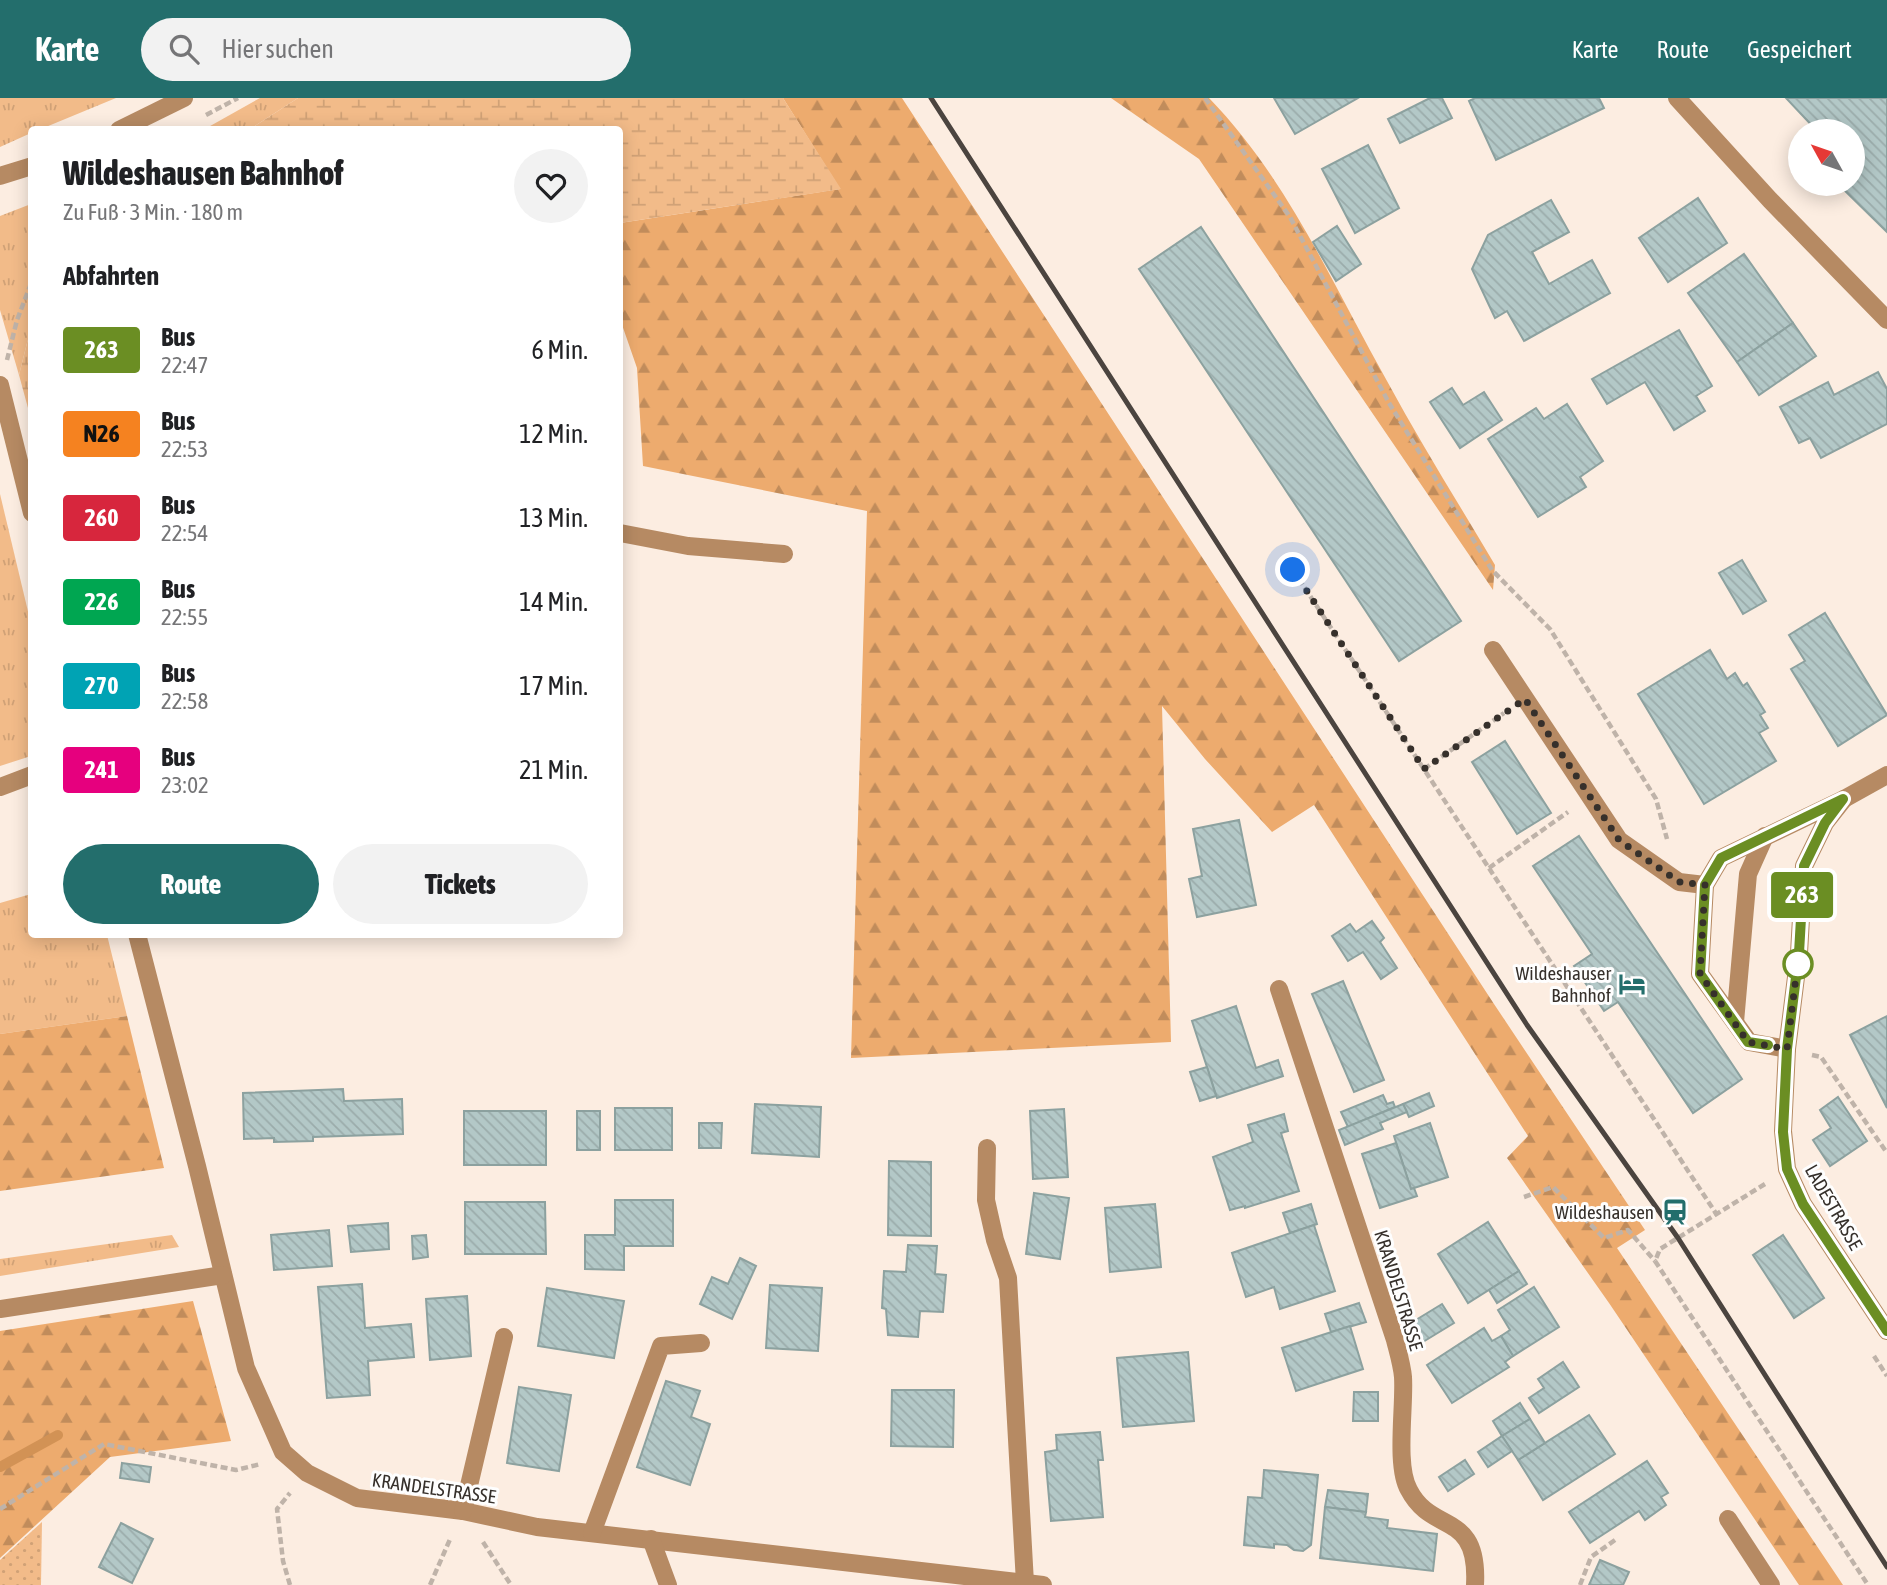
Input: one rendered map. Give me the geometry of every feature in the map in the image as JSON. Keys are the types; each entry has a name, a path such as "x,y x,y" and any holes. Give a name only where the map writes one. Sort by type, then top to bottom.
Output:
{"street":[{"path":"127,126 184,98"},
{"path":"1678,98 1770,200 1887,320"},
{"path":"0,176 28,167"},
{"path":"1,388 28,497"},
{"path":"623,534 688,546 784,554"},
{"path":"1493,650 1619,840 1679,882 1705,885"},
{"path":"1787,1049 1748,1042 1700,974 1705,885 1721,858 1887,775"},
{"path":"0,787 28,776"},
{"name":"LADESTRASSE","path":"1843,799 1825,823 1804,866 1799,953 1787,1049 1783,1132 1787,1169 1803,1204 1887,1331"},
{"path":"1735,1022 1748,874 1765,836"},
{"name":"KRANDELSTRASSE","path":"138,938 246,1368 284,1452 307,1473 357,1498 463,1511 537,1527 1043,1585"},
{"name":"KRANDELSTRASSE","path":"1279,989 1395,1340 1403,1375 1403,1466 1408,1489 1422,1507 1462,1532 1473,1552 1475,1585"},
{"path":"987,1148 986,1199 995,1240 1009,1278 1025,1583"},
{"path":"0,1309 223,1275"},
{"path":"463,1511 504,1337"},
{"path":"592,1533 661,1346 701,1343"},
{"path":"1728,1519 1771,1585"},
{"path":"651,1539 668,1585"}],"path":[{"path":"1205,98 1290,217 1389,403 1492,570 1550,629 1656,799 1679,882"},
{"path":"1,388 17,320 28,291"},
{"path":"1293,570 1717,1215"},
{"path":"1424,769 1525,699"},
{"path":"1489,868 1590,798"},
{"path":"1787,1049 1821,1058 1886,1150"},
{"path":"1655,1261 1660,1249 1787,1169"},
{"path":"1524,1197 1553,1188 1604,1238 1628,1230 1655,1261 1868,1585"},
{"path":"0,1509 104,1444 236,1470 258,1466 284,1452"},
{"path":"290,1585 283,1561 277,1509 307,1473"},
{"path":"430,1585 463,1511"},
{"path":"463,1511 511,1585"},
{"path":"1580,1585 1591,1557 1615,1540"}],"green space":[{"path":"0,98 116,98 48,126 28,126 28,134 0,147"},
{"path":"260,98 298,98 255,126 210,126"},
{"path":"298,98 783,98 841,189 623,223 623,126 255,126"},
{"path":"783,98 902,98 1494,1004 1645,1230 1617,1248 1843,1585 1799,1585 1609,1303 1507,1158 1528,1136 1314,805 1272,832 1205,759 1162,706 1171,1042 851,1058 867,511 643,466 637,368 623,328 623,223 840,189"},
{"path":"1111,98 1209,98 1237,129 1262,162 1307,233 1400,404 1495,565 1493,590 1199,159"},
{"path":"28,205 28,339 19,375 0,310 0,216"},
{"path":"28,339 28,408 19,375"},
{"path":"0,494 28,611 28,757 0,766"},
{"path":"28,895 28,938 108,938 127,1016 0,1034 0,903"},
{"path":"127,1016 164,1168 0,1191 0,1034"},
{"path":"172,1235 179,1247 0,1276 0,1259"},
{"path":"193,1301 231,1441 110,1457 0,1558 0,1331"},
{"path":"42,1522 41,1585 0,1585 0,1560"}],"building":[{"path":"1274,98 1358,98 1295,134"},
{"path":"1430,98 1442,98 1452,118 1400,143 1388,119"},
{"path":"1475,98 1599,98 1604,108 1496,160 1469,101"},
{"path":"1786,98 1887,98 1887,232 1850,196 1866,196 1866,119 1806,119"},
{"path":"1368,145 1399,208 1355,233 1322,169"},
{"path":"1698,198 1727,243 1668,282 1639,238"},
{"path":"1551,200 1569,232 1532,252 1549,284 1592,260 1610,293 1524,341 1507,311 1495,318 1472,269 1488,235"},
{"path":"1337,226 1361,264 1336,281 1313,242"},
{"path":"1201,227 1461,621 1399,661 1139,269"},
{"path":"1744,254 1793,323 1737,362 1688,293"},
{"path":"1793,323 1816,356 1759,395 1737,362"},
{"path":"1679,330 1712,386 1696,396 1705,411 1674,430 1645,382 1607,404 1592,379"},
{"path":"1878,372 1887,389 1887,424 1821,458 1810,438 1799,443 1780,407 1828,382 1834,395"},
{"path":"1452,388 1463,405 1484,392 1502,420 1460,448 1430,402"},
{"path":"1567,404 1603,461 1580,477 1586,487 1538,517 1488,439 1536,408 1544,419"},
{"path":"1742,560 1766,601 1743,614 1719,573"},
{"path":"1825,613 1887,715 1838,746 1791,669 1805,661 1789,635"},
{"path":"1710,650 1727,679 1735,673 1743,686 1747,683 1765,712 1760,715 1768,728 1759,733 1776,761 1704,804 1638,694"},
{"path":"1505,741 1551,813 1517,834 1472,762"},
{"path":"1239,820 1256,905 1197,917 1189,879 1202,876 1193,829"},
{"name":"Wildeshauser Bahnhof","path":"1579,836 1742,1079 1693,1113 1618,1002 1604,1011 1574,966 1592,954 1533,866"},
{"path":"1372,921 1384,938 1380,942 1397,968 1381,979 1363,952 1348,961 1332,936 1350,924 1356,932"},
{"path":"1343,981 1384,1080 1354,1092 1312,994"},
{"path":"1236,1006 1256,1068 1278,1060 1283,1076 1217,1098 1192,1021"},
{"path":"1887,1016 1887,1108 1850,1035"},
{"path":"1207,1067 1216,1096 1200,1101 1190,1072"},
{"path":"343,1089 344,1101 402,1099 403,1134 313,1137 313,1141 274,1142 274,1138 244,1139 243,1093"},
{"path":"1429,1093 1434,1106 1409,1117 1403,1104"},
{"path":"1383,1095 1387,1104 1393,1102 1395,1107 1348,1127 1341,1112"},
{"path":"1838,1097 1867,1141 1830,1166 1813,1140 1831,1128 1820,1110"},
{"path":"755,1104 821,1107 819,1157 752,1153"},
{"path":"1403,1104 1407,1112 1380,1123 1383,1129 1345,1145 1339,1130"},
{"path":"615,1108 672,1108 672,1150 615,1150"},
{"path":"1064,1109 1068,1177 1033,1179 1030,1111"},
{"path":"464,1111 546,1111 546,1165 464,1165"},
{"path":"577,1111 600,1111 600,1150 577,1150"},
{"path":"1284,1114 1288,1131 1281,1133 1299,1191 1230,1210 1213,1157 1253,1142 1248,1125"},
{"path":"699,1123 722,1123 721,1148 699,1148"},
{"path":"1430,1123 1448,1177 1411,1189 1394,1136"},
{"path":"1396,1143 1411,1189 1414,1188 1417,1196 1380,1208 1362,1154"},
{"path":"889,1161 931,1162 931,1236 888,1235"},
{"path":"1034,1193 1069,1198 1060,1259 1026,1254"},
{"path":"615,1200 673,1200 673,1246 624,1246 624,1270 585,1269 585,1235 615,1235"},
{"path":"465,1202 545,1202 546,1254 465,1254"},
{"path":"1155,1204 1161,1267 1110,1272 1105,1208"},
{"path":"1311,1204 1317,1224 1290,1233 1283,1213"},
{"path":"1488,1222 1519,1271 1468,1303 1438,1254"},
{"path":"388,1223 389,1249 351,1252 348,1226"},
{"path":"1314,1225 1335,1291 1280,1309 1274,1287 1246,1297 1232,1253"},
{"path":"329,1230 332,1266 274,1270 271,1235"},
{"path":"426,1235 428,1257 413,1259 412,1236"},
{"path":"1783,1235 1824,1298 1794,1318 1753,1255"},
{"path":"908,1245 937,1246 935,1274 946,1275 943,1312 920,1311 918,1337 888,1335 886,1309 882,1308 884,1271 906,1272"},
{"path":"740,1258 756,1266 732,1319 700,1304 712,1277 728,1284"},
{"path":"1519,1271 1527,1284 1497,1303 1489,1290"},
{"path":"362,1284 365,1328 411,1324 414,1357 368,1361 370,1395 327,1398 318,1287"},
{"path":"770,1285 822,1288 818,1351 766,1348"},
{"path":"1534,1287 1559,1327 1513,1356 1501,1336 1510,1330 1498,1310"},
{"path":"547,1288 624,1301 614,1358 538,1346"},
{"path":"467,1296 471,1356 430,1360 426,1299"},
{"path":"1359,1303 1366,1322 1331,1332 1325,1314"},
{"path":"1442,1304 1454,1323 1418,1345 1406,1326"},
{"path":"1350,1326 1363,1369 1296,1391 1282,1348"},
{"path":"1484,1328 1492,1341 1501,1336 1513,1356 1505,1362 1509,1367 1452,1403 1427,1365"},
{"path":"1188,1352 1194,1421 1123,1427 1117,1358"},
{"path":"1563,1362 1579,1387 1539,1413 1529,1398 1544,1388 1538,1379"},
{"path":"666,1381 700,1391 691,1417 710,1424 690,1485 637,1467"},
{"path":"519,1387 571,1395 559,1471 507,1463"},
{"path":"892,1390 954,1390 953,1447 891,1446"},
{"path":"1354,1392 1378,1392 1378,1421 1353,1421"},
{"path":"1520,1403 1530,1419 1502,1436 1493,1421"},
{"path":"1589,1415 1615,1454 1543,1500 1518,1460"},
{"path":"1530,1419 1545,1443 1518,1460 1502,1436"},
{"path":"1100,1432 1103,1460 1098,1460 1103,1517 1051,1521 1045,1452 1057,1450 1056,1435"},
{"path":"1502,1436 1512,1451 1488,1467 1478,1452"},
{"path":"1465,1460 1474,1474 1448,1491 1439,1477"},
{"path":"1647,1461 1668,1493 1661,1497 1666,1505 1645,1520 1639,1511 1590,1543 1569,1512"},
{"path":"122,1463 151,1467 149,1482 120,1478"},
{"path":"1264,1470 1318,1475 1311,1545 1303,1551 1294,1550 1287,1545 1274,1544 1274,1548 1244,1545 1248,1497 1262,1498"},
{"path":"1328,1490 1368,1494 1366,1512 1325,1507"},
{"path":"1325,1507 1366,1512 1365,1517 1388,1520 1387,1528 1437,1534 1433,1571 1320,1558"},
{"path":"121,1523 153,1539 132,1583 99,1567"},
{"path":"1600,1560 1629,1572 1623,1585 1589,1585"}],"waterway":[{"path":"0,1467 58,1435"}],"railway":[{"path":"931,98 1527,1025 1678,1238 1887,1567"}],"bus line":[{"name":"263","path":"1768,1045 1748,1042 1700,974 1705,885 1721,858 1843,799 1825,823 1804,866 1799,953 1787,1049 1783,1132 1787,1169 1803,1204 1887,1331"}],"place":[{"name":"Wildeshauser Bahnhof","path":"1632,984"},
{"name":"Wildeshausen","path":"1675,1212"}],"route":[{"path":"1293,570 1424,769 1525,699 1619,840 1679,882 1705,885 1700,974 1748,1042 1787,1049 1799,953 1798,964"}]}
